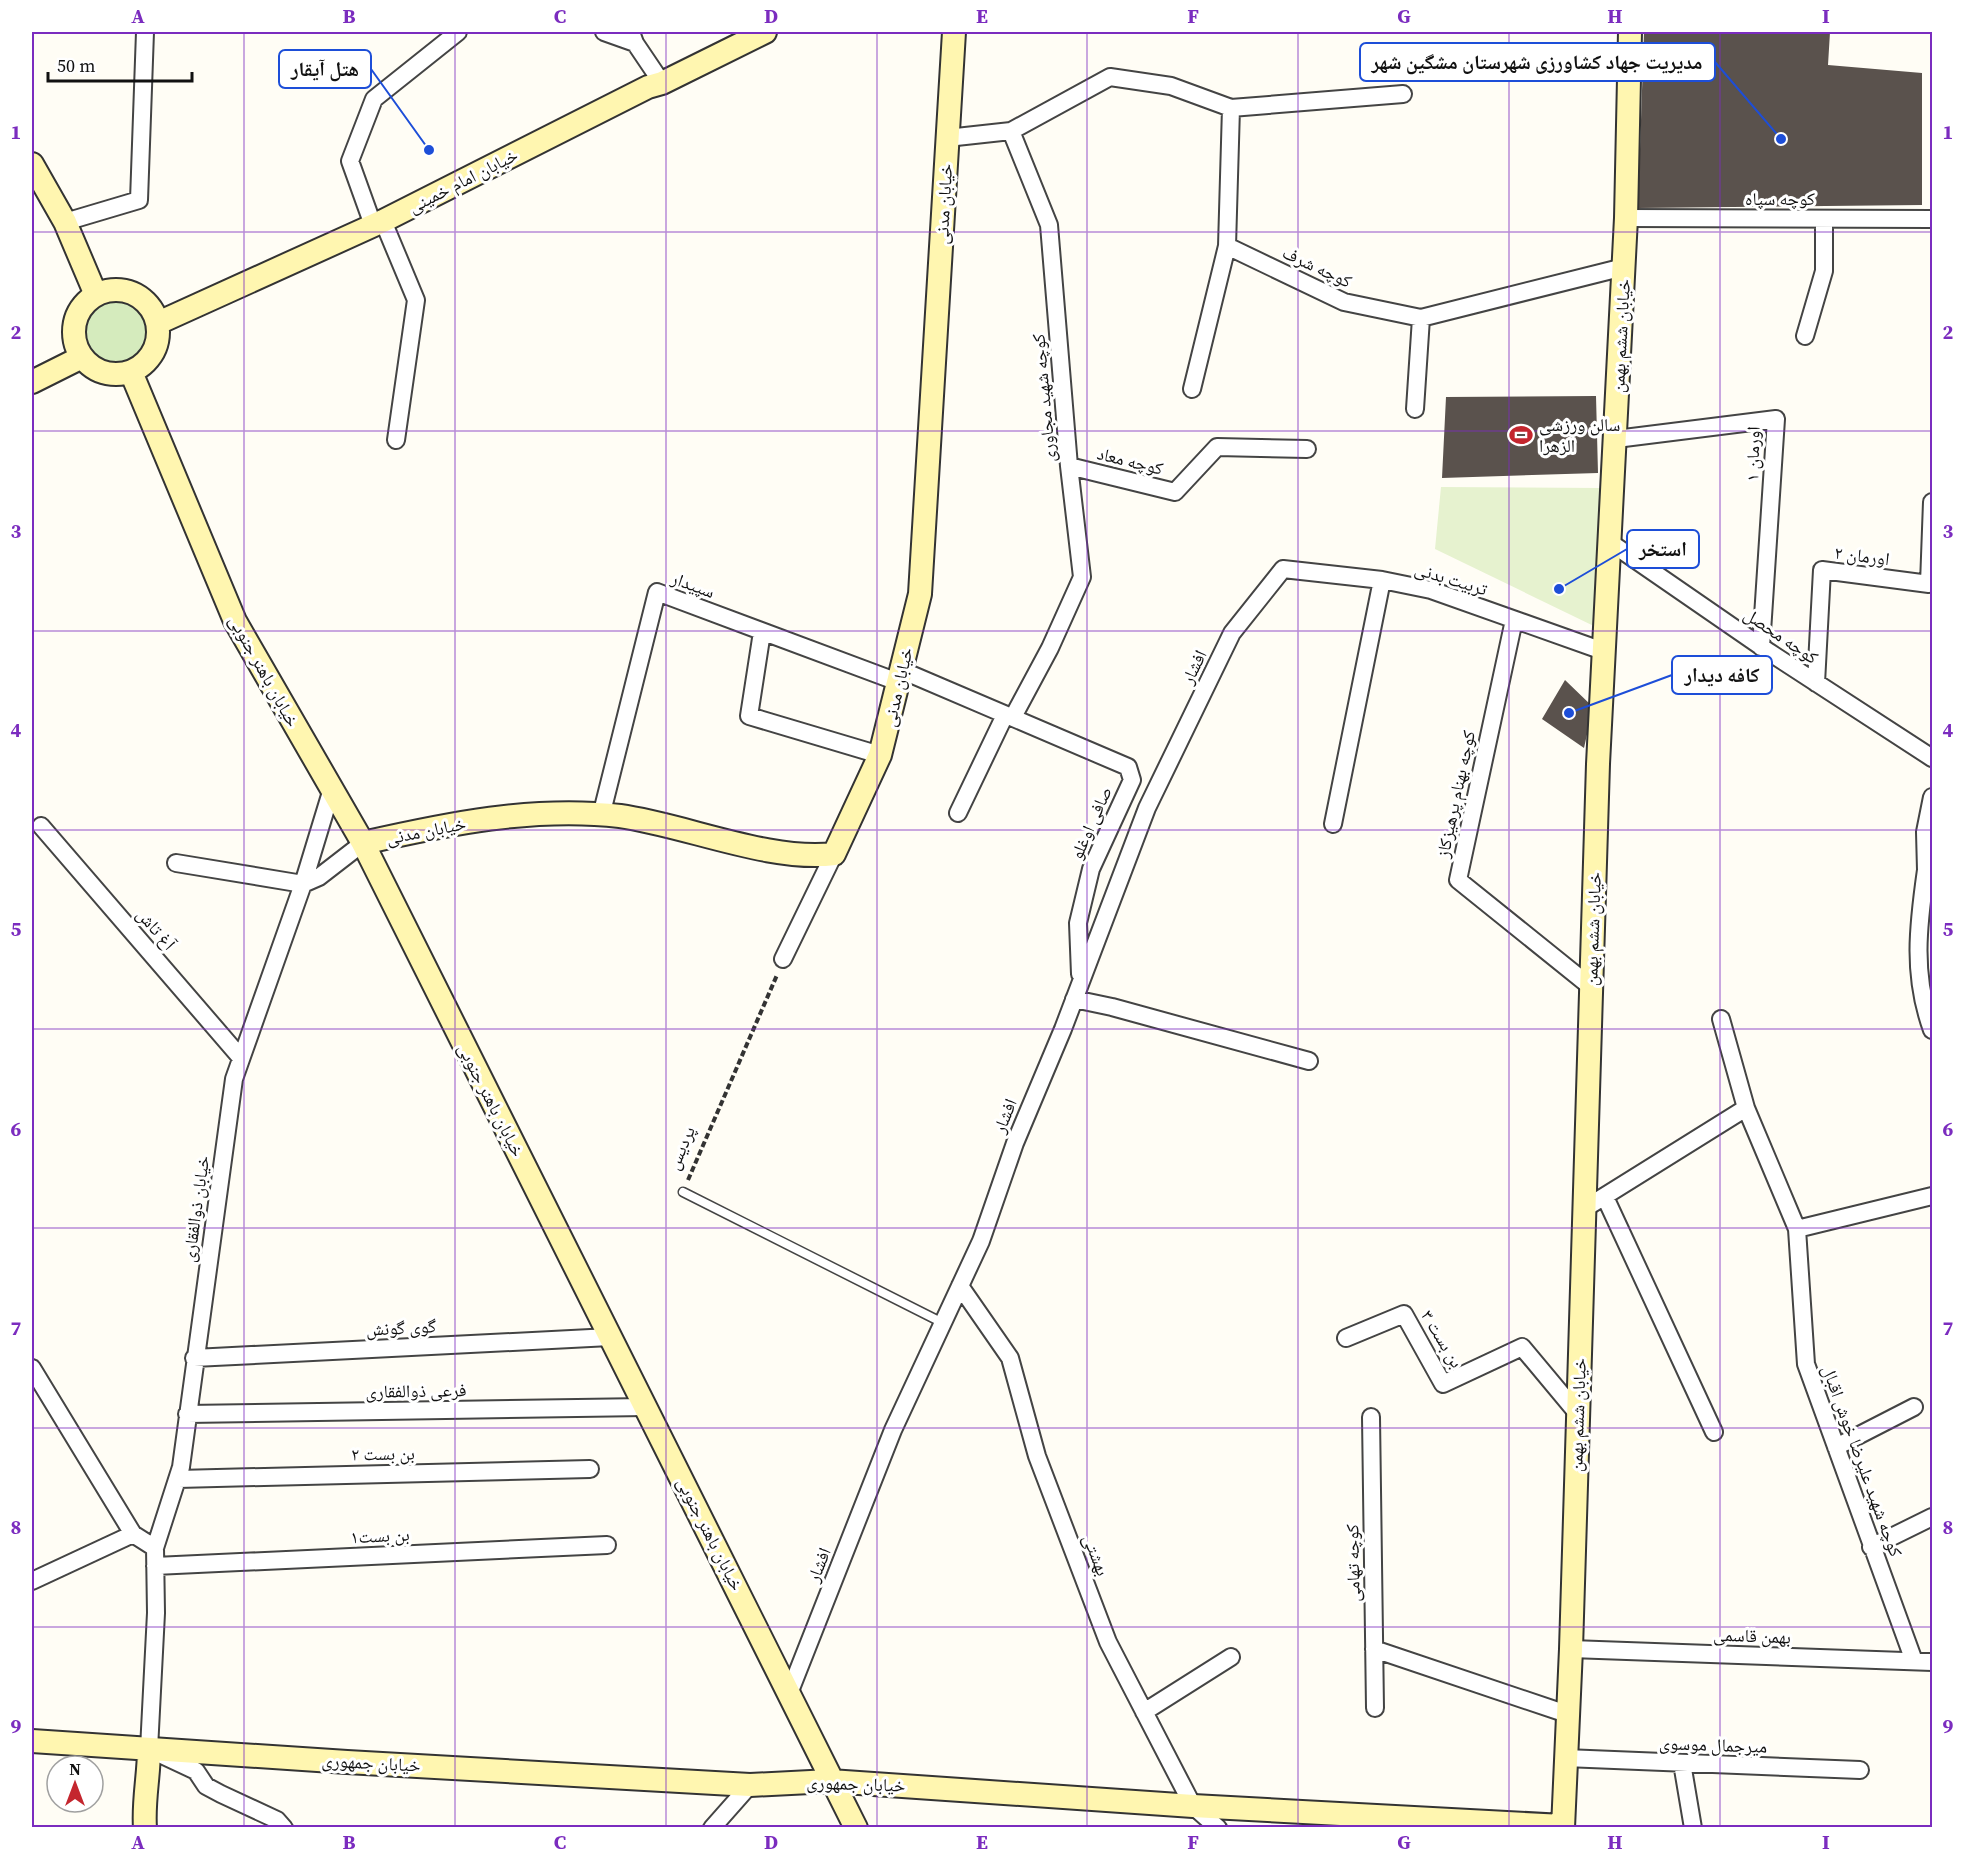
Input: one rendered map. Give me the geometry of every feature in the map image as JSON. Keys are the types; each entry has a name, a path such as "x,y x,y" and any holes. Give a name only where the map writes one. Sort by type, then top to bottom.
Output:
{"street":[{"path":"65,222 139,200 145,32"},
{"path":"396,440 416,300 350,161 374,99 458,32"},
{"path":"604,32 633,37 662,83"},
{"name":"خیابان امام خمینی","path":"158,323 378,223 638,92 662,83 765,32"},
{"name":"خیابان مدنی","path":"363,843 428,828 526,813 620,816 764,848 819,856 834,855 880,754 920,594 954,32"},
{"name":"خیابان ششم بهمن","path":"1563,1827 1571,1649 1603,651 1611,543 1624,267 1630,32"},
{"path":"947,138 1011,131 1110,77 1171,86 1231,108 1403,94"},
{"path":"1192,389 1227,246 1231,108"},
{"name":"کوچه شهید مجاوری","path":"958,813 1009,716 1050,648 1082,577 1069,466 1048,225 1011,131"},
{"path":"32,164 65,222 96,295"},
{"name":"کوچه سپاه","path":"1626,218 1932,219"},
{"path":"1805,336 1824,271 1824,219"},
{"name":"کوچه شرف","path":"1227,246 1344,302 1421,318 1624,267"},
{"path":"110,290 126,291 141,297 152,309 158,323 159,335 150,358 130,372 109,374 89,364 75,344 75,323 85,304 96,295 110,290"},
{"path":"1415,409 1421,318"},
{"path":"32,382 82,357"},
{"name":"خیابان باهنر جنوبی","path":"130,372 235,621 331,792 363,843 790,1691 830,1781 856,1827"},
{"name":"اورمان ۱","path":"1616,439 1776,419 1761,647"},
{"name":"کوچه معاد","path":"1069,466 1175,492 1217,447 1307,450"},
{"name":"اورمان ۲","path":"1816,683 1822,570 1929,584 1932,502"},
{"name":"کوچه محصل","path":"1611,543 1761,647 1932,758"},
{"name":"تربیت بدنی","path":"1282,569 1382,580 1431,590 1603,651"},
{"name":"افشار","path":"790,1691 893,1430 981,1241 1015,1143 1077,992 1147,808 1227,643 1282,569"},
{"path":"1333,824 1382,580"},
{"name":"سپیدار","path":"601,816 657,592 762,632 900,676"},
{"name":"کوچه بهنام پرهیزکاز","path":"1514,620 1458,880 1591,987"},
{"path":"762,632 749,716 880,754"},
{"name":"صافی اوغلو","path":"900,676 1009,716 1128,767 1132,780 1091,870 1078,922 1077,992"},
{"name":"خیابان ذوالفقاری","path":"149,1749 156,1613 155,1548 178,1479 234,1079 303,884 331,792"},
{"path":"1932,797 1925,832 1929,871 1916,936 1924,1008 1932,1030"},
{"name":"آغ تاش","path":"41,826 241,1058"},
{"path":"176,863 303,884 319,877 363,843"},
{"path":"783,959 834,855"},
{"path":"1077,992 1112,1007 1309,1061"},
{"name":"کوچه شهید علیرضا خوش اقبال","path":"1721,1019 1746,1108 1797,1228 1806,1364 1914,1661"},
{"path":"1584,1209 1746,1108"},
{"path":"1797,1228 1932,1196"},
{"path":"1605,1197 1714,1432"},
{"name":"بهشتی","path":"960,1286 1010,1358 1037,1456 1108,1642 1193,1806 1218,1827"},
{"name":"بن بست ۳","path":"1346,1338 1404,1314 1443,1384 1522,1347 1578,1414"},
{"name":"گوی گونش","path":"194,1358 610,1337"},
{"path":"32,1368 133,1534 155,1548"},
{"name":"فرعی ذوالفقاری","path":"187,1414 646,1407"},
{"path":"1836,1447 1914,1407"},
{"name":"کوچه تهامی","path":"1371,1417 1375,1708"},
{"name":"بن بست ۲","path":"178,1479 590,1469"},
{"path":"1871,1547 1932,1517"},
{"path":"32,1581 133,1534"},
{"name":"بن بست۱","path":"155,1566 607,1545"},
{"path":"1374,1648 1567,1714"},
{"name":"بهمن قاسمی","path":"1571,1649 1932,1662"},
{"path":"1144,1712 1231,1658"},
{"name":"خیابان جمهوری","path":"32,1741 750,1785 830,1781 1193,1806 1563,1827"},
{"path":"145,1827 143,1807 149,1779 149,1749 196,1771 206,1786 277,1820 284,1827"},
{"name":"میرجمال موسوی","path":"1565,1758 1860,1770"},
{"path":"1682,1763 1693,1827"},
{"path":"712,1827 750,1785"}],"lane":[{"name":"پردیس","path":"683,1192 943,1323"}],"path":[{"name":"پردیس","path":"683,1192 783,959"}],"green space":[{"path":"116,302 128,304 141,315 146,332 144,344 133,357 116,362 104,360 91,349 86,332 88,320 99,307"},
{"path":"1441,487 1600,488 1600,629 1435,549"}],"building":[{"path":"1644,32 1830,32 1828,65 1922,73 1922,205 1638,208"},
{"name":"سالن ورزشی الزهرا","path":"1596,396 1598,473 1442,478 1446,397"},
{"path":"1565,680 1593,707 1584,748 1542,719"}],"place":[{"name":"مدیریت جهاد کشاورزی شهرستان مشگین شهر","path":"1781,139"},
{"name":"هتل آیقار","path":"429,150"},
{"name":"سالن ورزشی الزهرا","path":"1521,435"},
{"name":"استخر","path":"1559,589"},
{"name":"کافه دیدار","path":"1569,713"}]}
